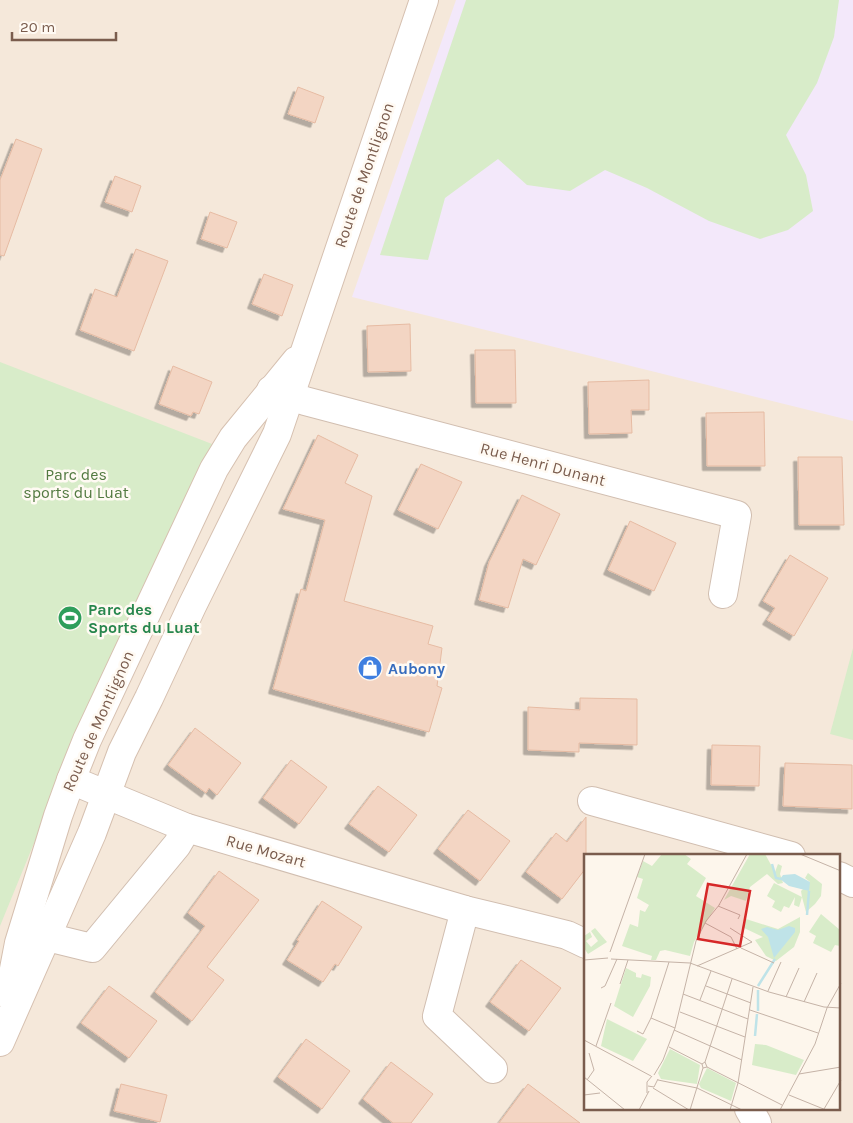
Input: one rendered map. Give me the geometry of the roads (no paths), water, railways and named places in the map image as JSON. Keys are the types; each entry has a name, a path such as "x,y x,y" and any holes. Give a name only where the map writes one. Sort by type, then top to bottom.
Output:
{"main road":[{"name":"Route de Montlignon","path":"0,1042 19,943 58,816 87,740 214,469 233,438 280,394 305,350 424,0"},
{"name":"Route de Montlignon","path":"0,1042 92,833 122,752 150,698 192,606 277,434 280,394"},
{"name":"Rue Henri Dunant","path":"280,394 737,515 722,594"},
{"name":"Rue Mozart","path":"71,780 187,828 465,910 567,935 584,943"},
{"path":"592,801 784,854"},
{"path":"47,937 92,948 177,845 187,828"},
{"path":"840,876 853,883"},
{"path":"465,910 437,1016 493,1069"},
{"path":"750,1110 757,1123"}],"place":[{"name":"Parc des Sports du Luat","path":"70,618"},
{"name":"Aubony","path":"370,668"}],"park label":[{"name":"Parc des sports du Luat","path":"76,483"}]}
